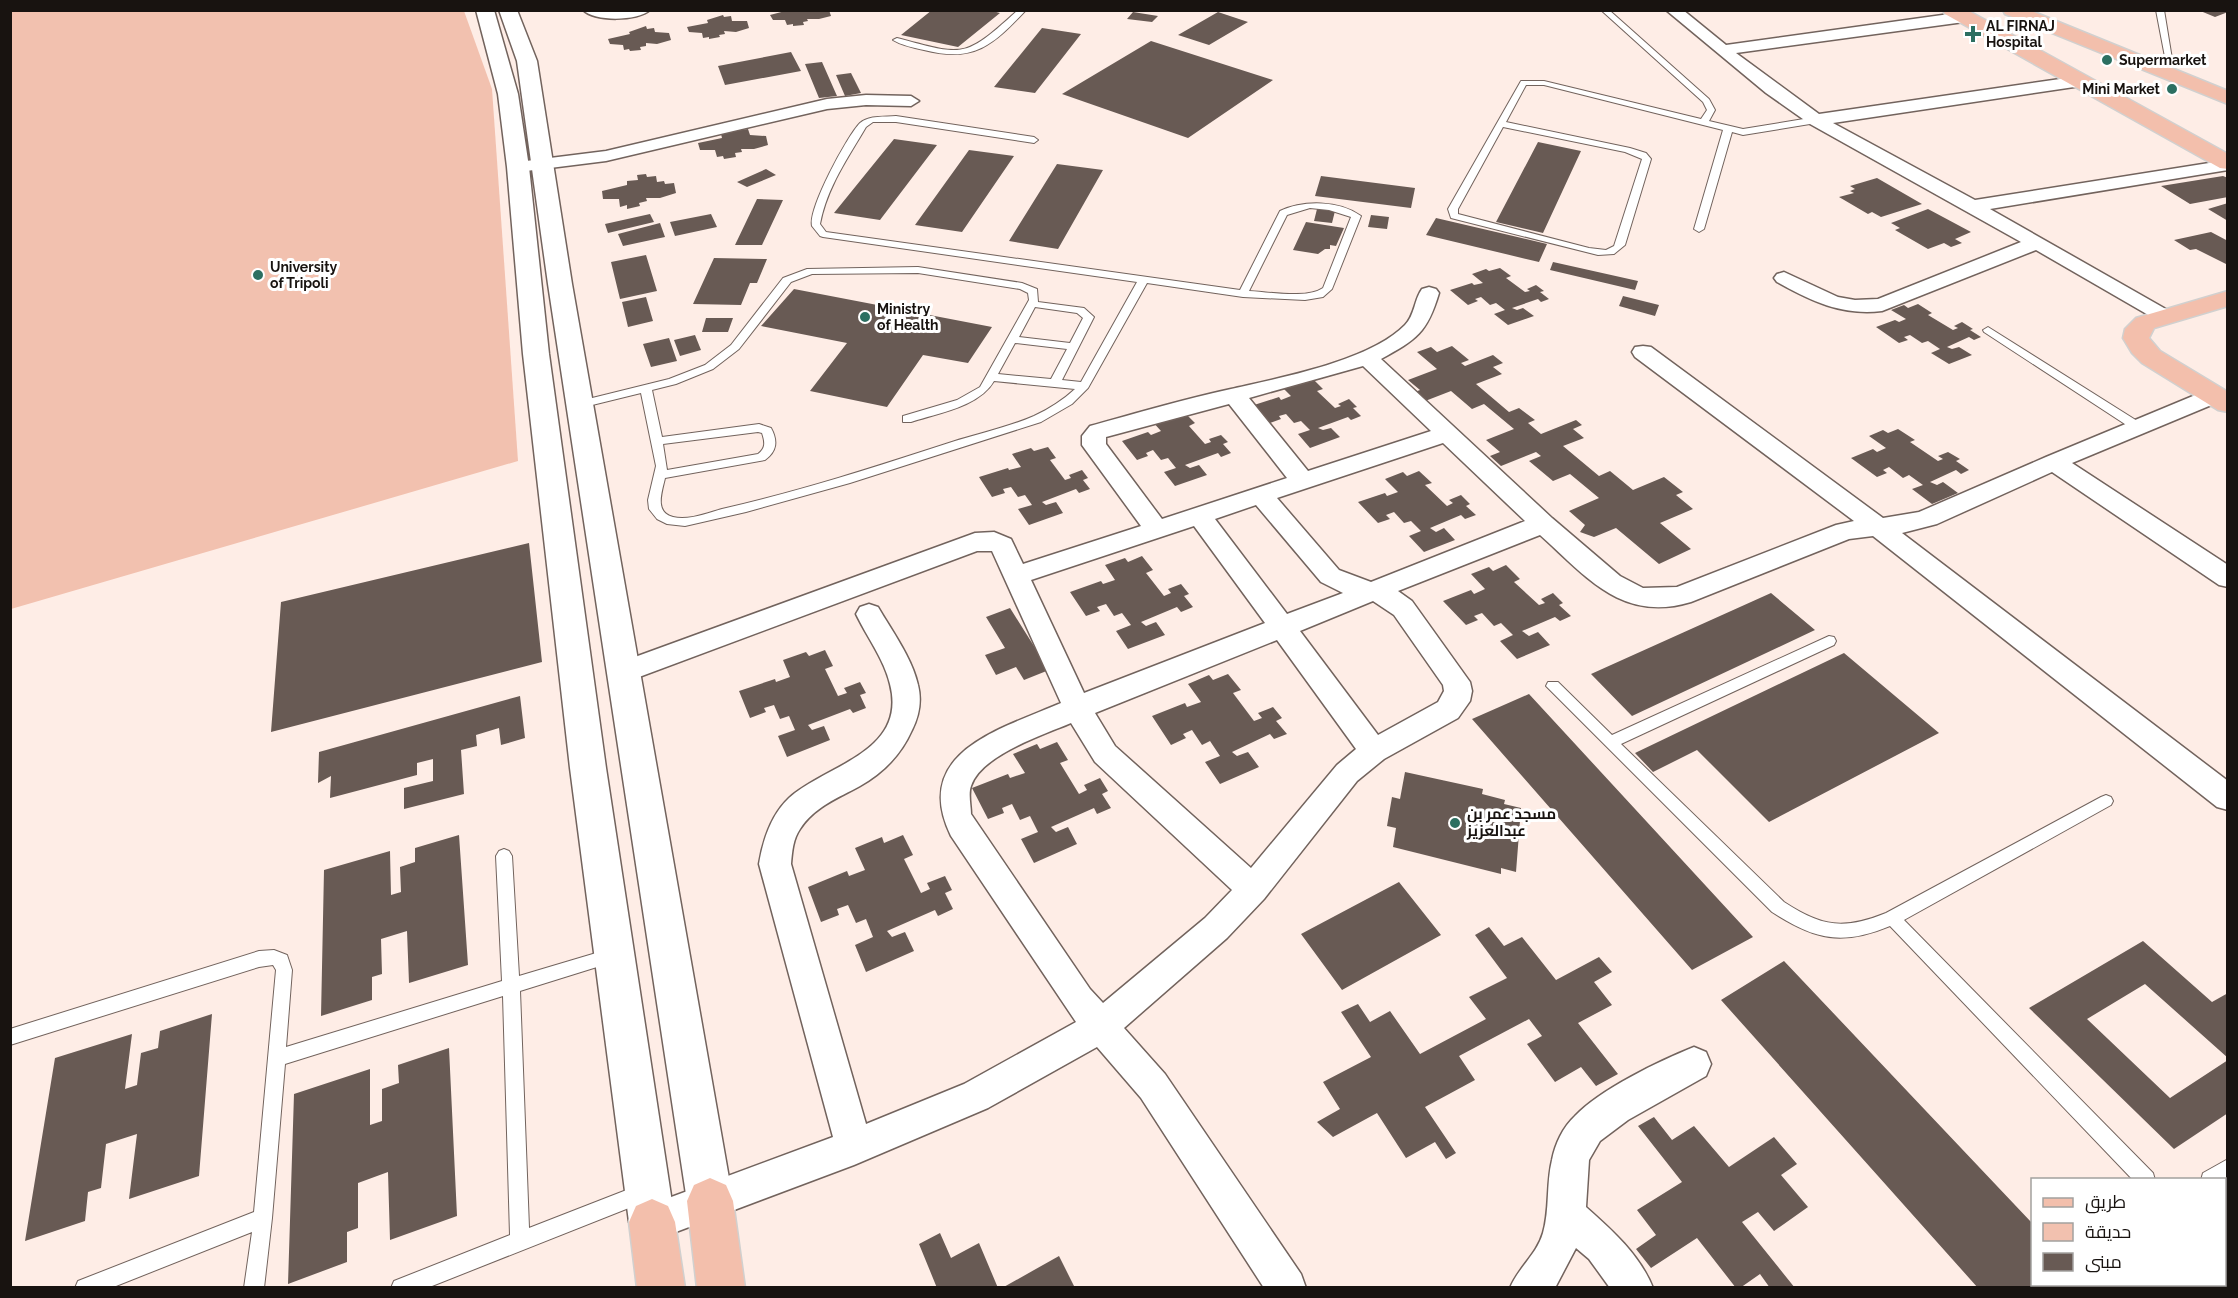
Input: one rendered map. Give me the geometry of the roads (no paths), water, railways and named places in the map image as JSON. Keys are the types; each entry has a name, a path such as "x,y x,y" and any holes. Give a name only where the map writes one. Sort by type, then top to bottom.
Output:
{"main road":[{"path":"2012,10 2228,98"},
{"path":"2055,10 2228,80"},
{"path":"1958,14 2228,164"},
{"path":"2220,400 2168,369 2141,347 2136,338 2138,329 2145,323 2228,298"},
{"path":"710,1201 721,1287"},
{"path":"650,1206 661,1287"}],"street":[{"path":"485,10 508,94 531,165 580,404 710,1201"},
{"path":"508,10 527,62 536,354 588,768 650,1206 710,1201 854,1147 976,1096 1100,1027 1216,928 1253,889 1326,796 1347,773 1374,751 1448,710 1456,701 1458,691 1456,682 1403,608 1385,595 1348,585 1330,576 1261,495"},
{"path":"590,10 604,15 643,10"},
{"path":"1673,10 1722,50 1816,120 1972,206 2163,316"},
{"path":"1722,50 1958,14"},
{"path":"1816,120 2081,81"},
{"path":"531,165 606,156 827,104 866,100 911,101"},
{"path":"1972,206 2228,164"},
{"path":"1784,278 1824,300 1852,308 1868,308 1882,305 2037,243"},
{"path":"1156,529 1094,445 1094,436 1105,429 1328,371 1368,358 1385,350 1412,330 1420,320 1430,293"},
{"path":"1643,352 1876,526 2228,798"},
{"path":"1368,358 1543,524 1611,583 1624,591 1654,599 1682,595 1845,531 1911,524 2138,427 2220,400"},
{"path":"1234,395 1303,481"},
{"path":"1016,576 1448,433"},
{"path":"2054,462 2228,578"},
{"path":"1199,515 1374,751"},
{"path":"1287,1287 1153,1086 1100,1027 1059,973 962,826 956,814 955,788 968,763 980,753 1077,708 1543,524"},
{"path":"623,672 975,542 994,541 1002,545 1077,708 1105,754 1253,889"},
{"path":"854,1147 775,864 780,835 799,808 812,797 860,772 873,762 894,738 901,724 905,705 904,686 869,614"},
{"path":"1529,1287 1554,1258 1562,1239 1571,1154 1579,1138 1606,1114 1694,1064"},
{"path":"1566,1215 1602,1246 1634,1287"}],"lane":[{"path":"897,40 944,54 968,53 984,45 1023,10"},
{"path":"1604,10 1706,101 1711,110 1704,122"},
{"path":"2160,10 2169,57"},
{"path":"1501,124 1627,150 1643,155 1647,159 1616,251 1609,253 1589,251 1454,216 1453,209 1521,87 1528,81 1750,133 1816,120"},
{"path":"1034,140 896,119 871,120 863,125 831,180 816,215 815,224 824,234 1143,281 1243,294 1305,297 1319,296 1327,289 1356,216 1335,208 1308,206 1293,207 1283,213 1243,294"},
{"path":"1699,229 1728,129"},
{"path":"580,404 692,376 717,362 735,346 787,280 811,271 896,269 1022,286 1033,291 1035,295 1032,304 984,388 969,399 907,419"},
{"path":"646,388 661,475 654,500 655,510 671,521 699,520 846,480 1037,419 1068,402 1084,386 1143,281"},
{"path":"1032,304 1080,310 1088,314 1089,320 1055,383"},
{"path":"1988,330 2138,427"},
{"path":"1013,339 1074,347"},
{"path":"992,377 1084,386"},
{"path":"656,441 759,428 767,431 771,445 768,452 761,457 661,475"},
{"path":"1611,742 1829,641"},
{"path":"1553,686 1778,907 1802,923 1821,930 1845,932 1865,929 1892,918 2106,801"},
{"path":"504,856 520,1241"},
{"path":"1892,918 2145,1178"},
{"path":"276,1058 615,954"},
{"path":"11,1039 273,957 281,960 284,970 263,1218 254,1287"},
{"path":"2212,1178 2228,1167"},
{"path":"401,1287 520,1241 650,1206"},
{"path":"85,1287 263,1218"}],"place":[{"name":"AL FIRNAJ Hospital","path":"1973,34"},
{"name":"Supermarket","path":"2107,60"},
{"name":"Mini Market","path":"2172,89"},
{"name":"University of Tripoli","path":"258,275"},
{"name":"Ministry of Health","path":"865,317"},
{"name":"مسجد عمر بن عبدالعزيز","path":"1455,823"}]}
